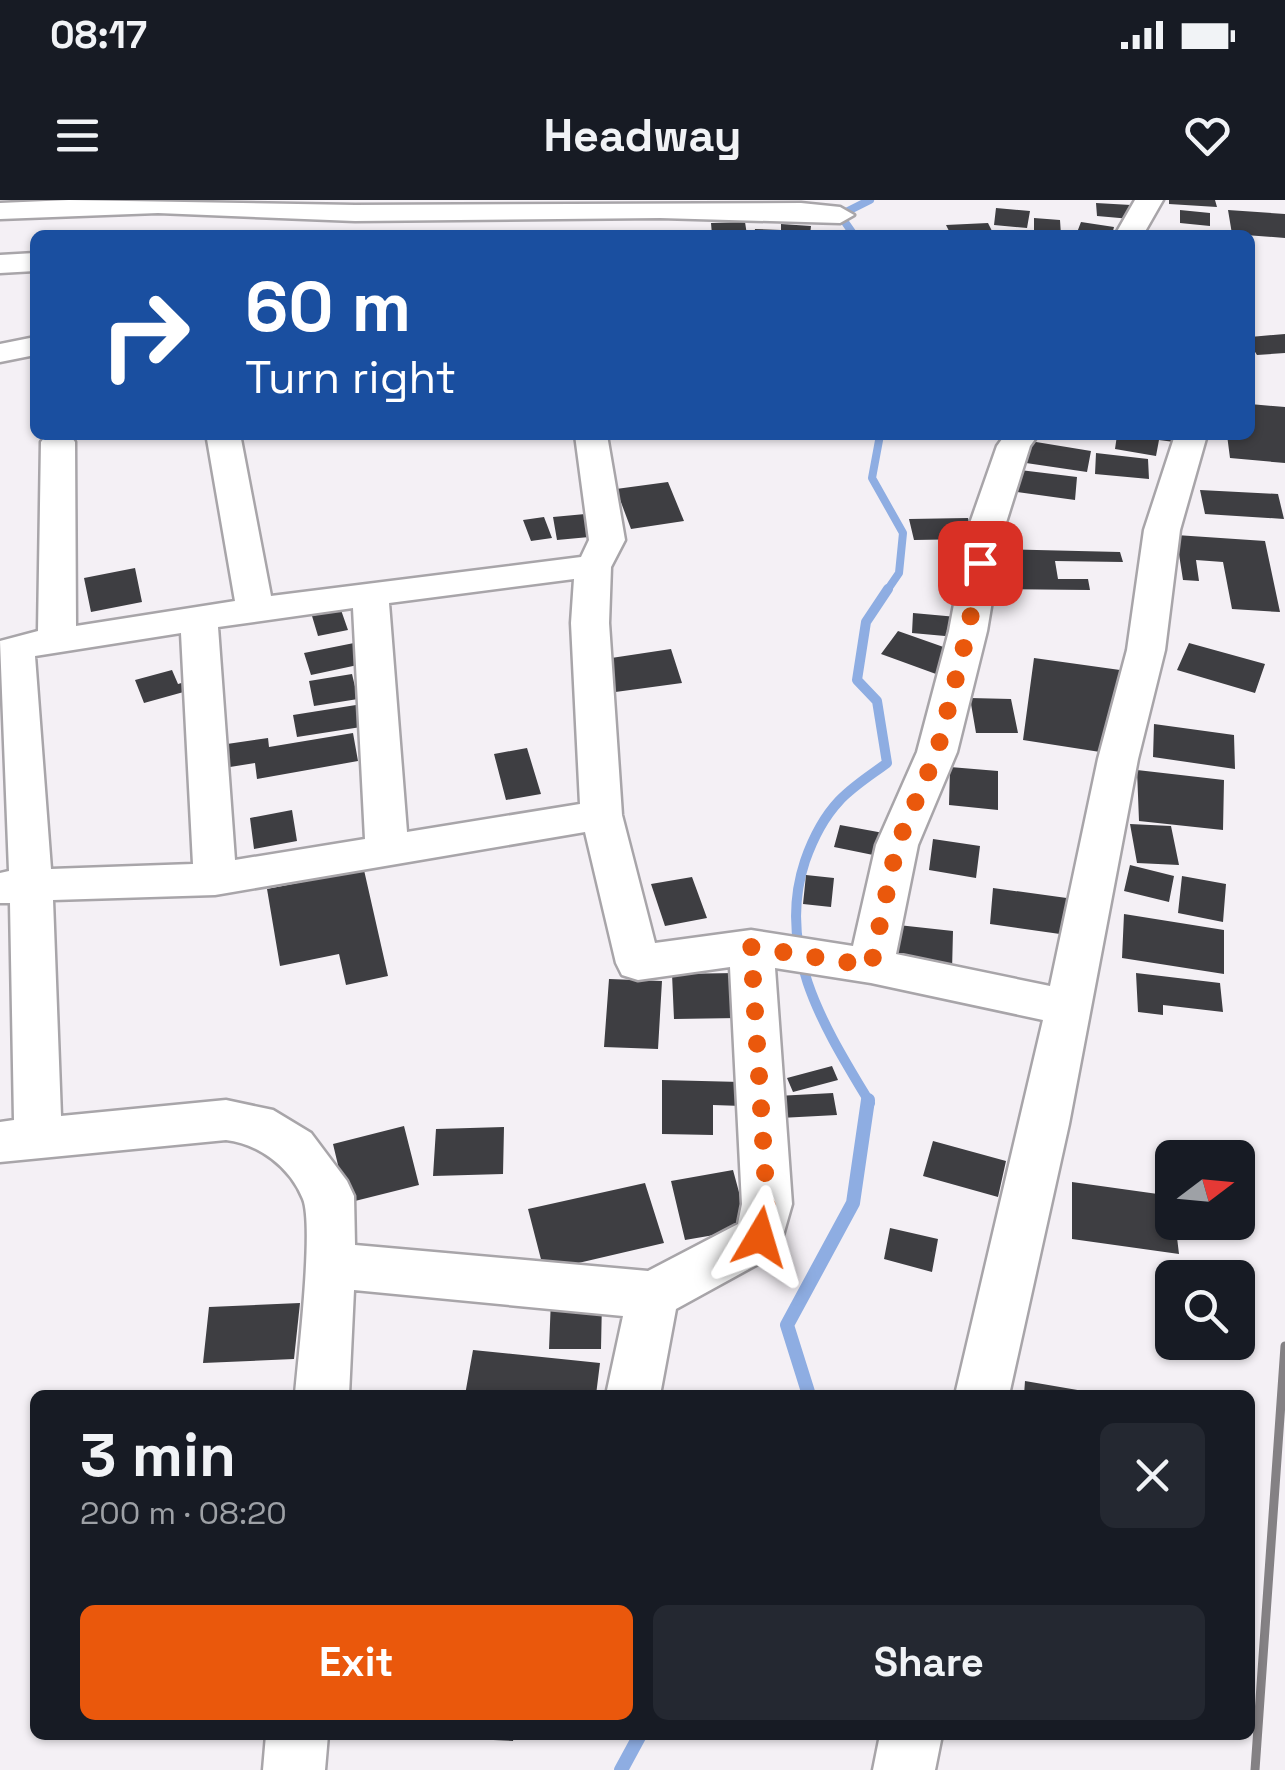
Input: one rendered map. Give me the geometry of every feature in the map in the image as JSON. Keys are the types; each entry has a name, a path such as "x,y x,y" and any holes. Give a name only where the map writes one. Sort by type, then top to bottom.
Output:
{"street":[{"path":"1132,230 1149,200"},
{"path":"0,211 158,205 355,216 660,210 840,215"},
{"path":"0,264 30,262"},
{"path":"0,353 30,347"},
{"path":"224,440 255,609"},
{"path":"591,440 607,540 593,568 590,623 601,815 638,963 776,950 1068,1008"},
{"path":"871,966 897,845 937,752 968,631 986,529 1018,440"},
{"path":"983,1390 1068,1008 1118,758 1146,650 1162,530 1190,440"},
{"path":"58,442 58,640"},
{"path":"322,1390 330,1265 329,1196 294,1147 256,1124 226,1120 19,1141 8,647 528,570 593,568"},
{"path":"370,594 387,852"},
{"path":"199,620 215,879"},
{"path":"16,887 215,879 601,815"},
{"path":"330,1265 653,1295 760,1237 767,1204 776,950"},
{"path":"634,1390 653,1295"},
{"path":"294,1770 296,1740"},
{"path":"904,1770 910,1740"}],"building":[{"path":"1169,200 1215,200 1217,207 1169,204"},
{"path":"1096,203 1131,205 1131,219 1097,216"},
{"path":"996,208 1030,211 1027,228 994,225"},
{"path":"1180,210 1210,213 1210,226 1180,223"},
{"path":"1228,210 1285,214 1285,238 1255,236 1255,230 1231,230"},
{"path":"1034,218 1060,220 1061,230 1034,230"},
{"path":"745,222 746,230 712,230 711,223"},
{"path":"1081,222 1114,227 1113,230 1078,230"},
{"path":"988,223 992,230 948,230 946,225"},
{"path":"781,224 811,226 811,230 781,230"},
{"path":"1285,334 1285,353 1257,355 1255,337"},
{"path":"1255,404 1285,407 1285,463 1230,458 1228,440 1255,440"},
{"path":"1116,440 1159,440 1156,456 1115,449"},
{"path":"1030,441 1091,451 1087,472 1026,463"},
{"path":"1096,453 1148,459 1149,479 1095,474"},
{"path":"1020,470 1077,477 1075,500 1017,492"},
{"path":"668,482 684,521 631,529 616,489"},
{"path":"1200,490 1278,494 1284,519 1205,514"},
{"path":"596,513 600,536 557,540 553,517"},
{"path":"544,517 552,538 531,541 523,520"},
{"path":"968,518 974,539 914,540 909,519"},
{"path":"1176,535 1265,541 1280,612 1232,609 1223,562 1196,560 1199,581 1183,580"},
{"path":"997,549 1120,552 1123,562 1055,561 1058,579 1088,579 1090,590 1004,589"},
{"path":"135,568 142,602 91,612 84,578"},
{"path":"341,610 348,630 318,636 312,616"},
{"path":"913,613 957,617 956,637 912,633"},
{"path":"898,631 952,650 936,674 881,654"},
{"path":"359,642 367,663 311,675 304,653"},
{"path":"1189,643 1265,664 1255,693 1177,670"},
{"path":"671,649 682,683 608,693 598,660"},
{"path":"1034,658 1120,670 1113,754 1023,740"},
{"path":"172,670 178,684 195,679 198,688 144,703 135,680"},
{"path":"352,674 358,699 314,706 309,681"},
{"path":"970,698 1011,699 1018,733 976,733"},
{"path":"356,705 361,727 297,737 293,715"},
{"path":"1154,724 1234,735 1235,769 1153,757"},
{"path":"353,733 358,761 257,779 255,763 230,767 227,744 268,738 269,747"},
{"path":"527,748 541,794 506,800 494,754"},
{"path":"950,767 998,771 998,810 949,805"},
{"path":"1137,770 1224,780 1223,830 1139,821"},
{"path":"292,810 297,841 254,849 250,818"},
{"path":"1130,824 1171,826 1179,865 1137,863"},
{"path":"840,825 889,834 883,857 834,847"},
{"path":"933,839 980,846 976,878 929,870"},
{"path":"1130,865 1174,876 1169,902 1124,891"},
{"path":"364,870 388,976 346,985 339,954 280,966 267,889"},
{"path":"806,875 834,878 831,907 803,904"},
{"path":"1182,876 1226,884 1223,922 1178,913"},
{"path":"692,877 707,918 665,926 651,884"},
{"path":"993,888 1074,899 1074,936 990,924"},
{"path":"1124,914 1224,930 1224,974 1122,958"},
{"path":"889,924 953,931 952,971 886,963"},
{"path":"736,973 739,1018 674,1019 672,974"},
{"path":"1136,973 1220,983 1223,1012 1163,1005 1163,1015 1138,1012"},
{"path":"609,979 662,981 658,1049 604,1047"},
{"path":"832,1066 838,1080 793,1092 787,1078"},
{"path":"662,1080 741,1082 742,1106 713,1105 713,1135 662,1134"},
{"path":"833,1093 837,1115 780,1118 777,1096"},
{"path":"404,1126 419,1185 347,1203 333,1144"},
{"path":"504,1127 503,1174 433,1176 436,1129"},
{"path":"933,1141 1006,1161 998,1197 923,1176"},
{"path":"733,1170 749,1229 685,1240 671,1181"},
{"path":"1072,1182 1155,1194 1155,1240 1177,1240 1179,1254 1072,1239"},
{"path":"645,1183 664,1243 544,1271 528,1209"},
{"path":"890,1228 938,1239 932,1272 884,1259"},
{"path":"551,1299 602,1300 601,1349 549,1349"},
{"path":"300,1303 294,1359 203,1363 209,1307"},
{"path":"473,1350 600,1363 597,1390 466,1390"},
{"path":"1025,1381 1078,1390 1024,1390"}],"waterway":[{"path":"850,230 840,215 870,200"},
{"path":"879,440 872,478 903,533 899,573 886,592"},
{"path":"870,1103 809,988 796,926 797,894 805,861 834,807 887,763 877,701 857,680 866,622 886,592"},
{"path":"807,1390 787,1325 853,1203 868,1100"},
{"path":"621,1770 637,1740"}],"railway":[{"path":"1255,1770 1285,1346"}],"route":[{"path":"760,1237 767,1204 751,947 871,966 897,845 937,752 968,631 980,563"}]}
